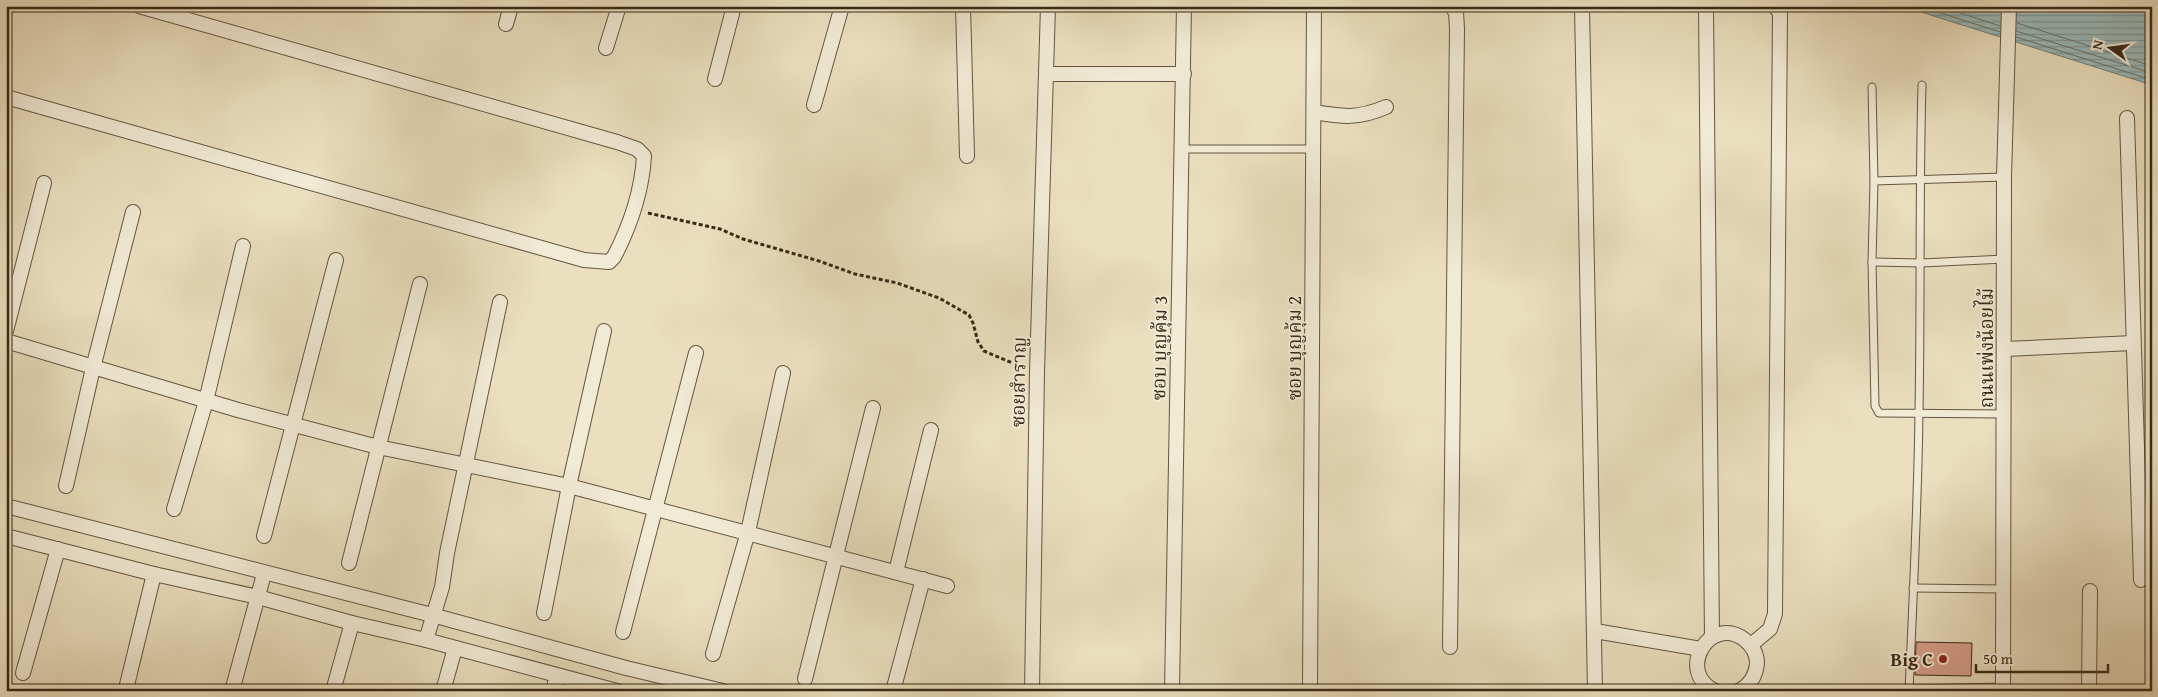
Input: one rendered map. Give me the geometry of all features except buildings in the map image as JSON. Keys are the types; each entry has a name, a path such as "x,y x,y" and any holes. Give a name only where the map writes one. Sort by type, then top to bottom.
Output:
{"street":[{"path":"6,97 594,262 609,262 614,257 633,210 643,176 644,156 637,149 608,139 139,6"},
{"path":"506,24 511,6"},
{"path":"606,48 619,6"},
{"path":"715,79 734,6"},
{"path":"814,105 842,6"},
{"path":"963,6 967,156"},
{"name":"ซอยสำราญ","path":"1032,691 1037,372 1048,6"},
{"name":"ซอบ บุญคุ้ม 3","path":"1172,691 1184,6"},
{"name":"ซอย บุญคุ้ม 2","path":"1310,691 1314,6"},
{"path":"1450,647 1457,29 1456,12 1451,6"},
{"path":"1582,6 1595,691"},
{"path":"1706,6 1712,637"},
{"path":"1751,644 1770,629 1774,614 1780,22 1780,12 1775,6"},
{"name":"ถนนเพ่งน้อยไม้","path":"2003,689 2004,177 2009,6"},
{"path":"1047,74 1184,74"},
{"path":"1314,112 1343,117 1356,117 1386,107"},
{"path":"2127,118 2141,580"},
{"path":"6,331 44,183"},
{"path":"66,486 93,368 133,212"},
{"path":"174,509 206,401 243,246"},
{"path":"264,536 336,260"},
{"path":"349,563 420,284"},
{"path":"426,640 442,587 447,553 500,302"},
{"path":"544,613 569,486 604,331"},
{"path":"6,342 206,401 378,447 569,486 947,586"},
{"path":"2005,349 2133,343"},
{"path":"623,632 696,353"},
{"path":"713,654 748,532 783,373"},
{"path":"805,679 873,408"},
{"path":"896,572 931,430"},
{"path":"6,506 264,574 432,615 626,668 722,691"},
{"path":"6,536 154,574 258,597 617,691"},
{"path":"23,673 58,550"},
{"path":"126,688 154,574"},
{"path":"232,691 264,574"},
{"path":"893,691 923,579"},
{"path":"2089,691 2090,591"},
{"path":"333,691 352,623"},
{"path":"1595,631 1701,649"},
{"path":"1715,691 1701,678 1697,668 1697,659 1701,649 1712,637 1730,633 1740,636 1751,644 1756,654 1756,670 1752,680 1744,690"},
{"path":"444,691 454,648"},
{"path":"553,691 557,676"}],"lane":[{"path":"1922,85 1919,180 1921,263 1919,413 1909,690 2003,689"},
{"path":"1872,87 1874,181 1872,262 1876,410 1879,413 2004,414"},
{"path":"1182,149 1314,149"},
{"path":"1874,181 2004,177"},
{"path":"1872,262 1921,263 2005,259"},
{"path":"1913,588 2004,589"}],"path":[{"path":"633,210 720,229 743,239 819,261 855,274 897,283 940,298 969,316 978,342 984,351 1037,372"}],"water":[{"path":"1902,6 2152,6 2152,85"}],"place":[{"name":"Big C","path":"1943,659"}]}
